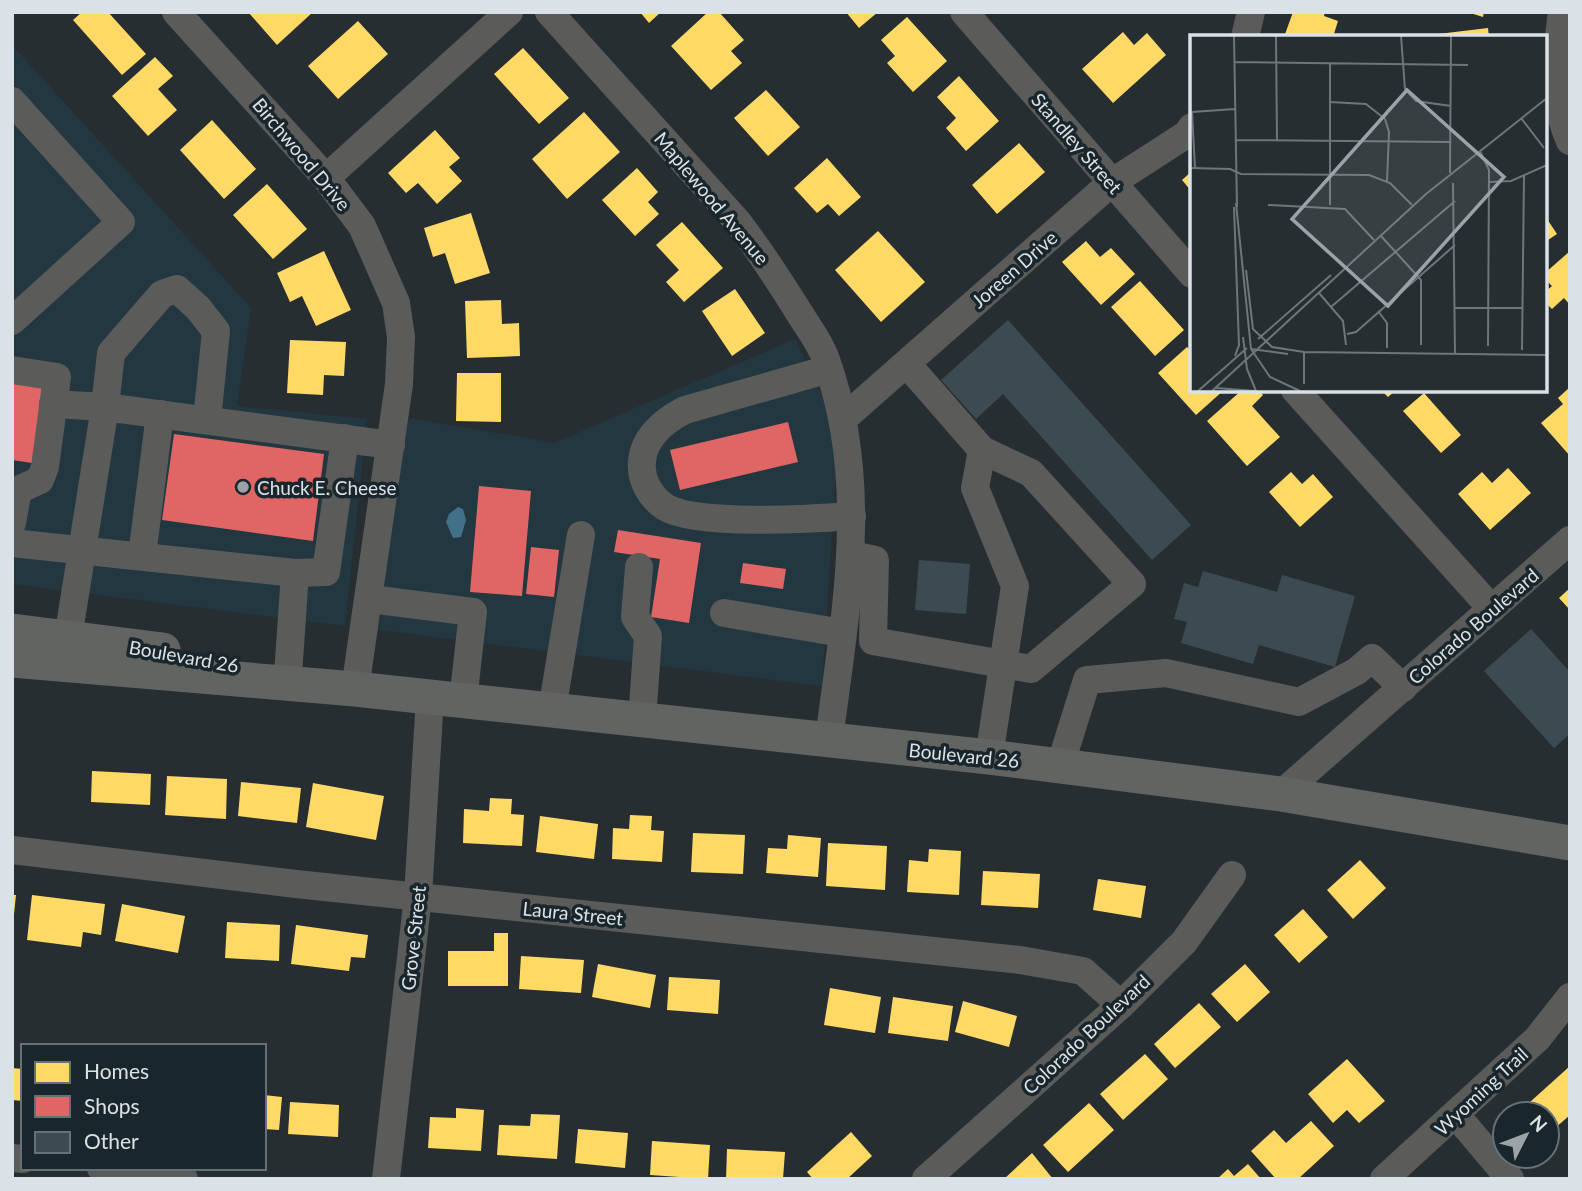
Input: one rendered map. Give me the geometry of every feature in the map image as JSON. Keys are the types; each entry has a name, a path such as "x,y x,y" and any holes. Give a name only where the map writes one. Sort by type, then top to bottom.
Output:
{"main road":[{"name":"Boulevard 26","path":"12,631 181,652 355,689"},
{"name":"Boulevard 26","path":"12,660 355,689 989,757 1280,794 1570,842"}],"street":[{"name":"Birchwood Drive","path":"176,12 326,178 362,226 396,303 401,337 391,444 355,689"},
{"path":"326,178 509,12"},
{"name":"Maplewood Avenue","path":"549,12 737,221 772,268 826,358 843,419 852,516 852,555 829,740"},
{"name":"Standley Street","path":"964,12 1190,272"},
{"path":"1245,35 1251,12"},
{"path":"1562,12 1557,44 1557,107 1570,141"},
{"path":"12,101 121,222 12,321"},
{"name":"Joreen Drive","path":"843,419 1111,183 1190,129"},
{"path":"68,638 105,407 111,352 162,294 177,289 198,308 216,331 207,421"},
{"path":"852,555 875,560 873,641 1004,667 1031,669 1132,584 1031,473 982,450 907,364"},
{"path":"829,369 678,413 657,429 647,443 642,471 646,487 656,499 676,511 756,520 852,516"},
{"path":"12,370 57,377 45,467 40,480 15,490 12,523"},
{"path":"1297,392 1492,609"},
{"path":"53,404 105,407 391,444"},
{"path":"142,556 160,414"},
{"path":"12,543 295,573 326,572 329,568 345,439"},
{"path":"982,450 975,488 1015,586 989,757"},
{"path":"552,710 581,535"},
{"name":"Colorado Boulevard","path":"1280,794 1570,540"},
{"path":"639,567 635,617 648,636 642,720"},
{"path":"288,675 295,573"},
{"name":"Grove Street","path":"370,599 473,612 447,699 418,896 386,1179"},
{"path":"724,613 842,633"},
{"path":"1060,766 1087,680 1166,673 1299,702 1357,671 1372,658 1403,688"},
{"name":"Laura Street","path":"12,850 1020,960 1083,971 1121,1005"},
{"name":"Colorado Boulevard","path":"926,1179 1121,1005 1184,942 1232,875"},
{"name":"Wyoming Trail","path":"1384,1179 1537,1039 1570,997"},
{"path":"1456,1115 1510,1179"},
{"path":"117,1170 184,1179"}],"shaded area":[{"path":"12,45 251,308 237,406 367,419 345,626 12,584"},
{"path":"795,339 825,401 836,468 822,686 379,630 403,417 554,443"}],"water":[{"path":"458,507 463,509 466,520 461,537 453,538 446,522 449,514"}],"building: Homes":[{"path":"82,12 108,12 146,54 122,75 73,20"},
{"path":"248,12 313,12 277,45"},
{"path":"640,12 661,12 649,23"},
{"path":"708,12 719,12 744,40 731,51 742,63 711,90 671,46"},
{"path":"846,12 878,12 859,28"},
{"path":"1293,12 1325,12 1324,16 1338,21 1334,35 1285,35"},
{"path":"1467,12 1484,12 1483,17"},
{"path":"907,17 947,61 913,92 887,63 895,56 881,40"},
{"path":"358,21 388,54 338,99 308,66"},
{"path":"1488,28 1489,35 1438,35"},
{"path":"1123,32 1134,45 1147,33 1166,55 1113,103 1082,69"},
{"path":"523,48 569,98 539,124 494,74"},
{"path":"155,57 173,76 158,89 177,110 148,136 112,96"},
{"path":"959,76 999,121 966,151 946,128 956,118 937,97"},
{"path":"766,90 800,127 768,156 734,118"},
{"path":"584,112 620,152 567,199 532,159"},
{"path":"212,120 256,169 224,199 180,150"},
{"path":"435,130 460,158 449,167 462,181 437,204 418,183 406,193 388,173"},
{"path":"1019,143 1045,172 997,214 972,185"},
{"path":"827,158 861,197 839,216 828,204 817,213 794,188"},
{"path":"637,168 658,192 648,202 659,214 635,236 602,200"},
{"path":"1190,173 1190,190 1182,180"},
{"path":"267,184 307,229 273,259 233,215"},
{"path":"471,213 490,273 455,284 445,253 433,257 424,228"},
{"path":"1547,219 1557,234 1547,241"},
{"path":"682,222 723,268 684,302 666,282 679,270 656,245"},
{"path":"878,231 925,282 881,322 835,270"},
{"path":"1086,241 1100,257 1111,248 1135,274 1101,305 1062,262"},
{"path":"324,251 351,310 316,326 302,296 290,302 277,273"},
{"path":"1570,251 1570,305 1564,298 1552,309 1547,304 1547,290 1552,286 1547,281 1547,271"},
{"path":"1140,281 1184,330 1155,356 1111,307"},
{"path":"735,289 765,333 732,356 702,311"},
{"path":"501,300 502,324 519,323 520,356 467,358 465,301"},
{"path":"290,340 346,342 344,376 324,375 323,395 287,393"},
{"path":"1187,347 1190,350 1190,392 1222,392 1196,415 1158,373"},
{"path":"457,373 501,373 501,422 456,421"},
{"path":"1570,387 1570,456 1541,423 1563,404 1558,398"},
{"path":"1240,392 1261,392 1263,395 1252,406 1280,437 1247,466 1207,421"},
{"path":"1424,393 1461,435 1441,453 1403,411"},
{"path":"1508,468 1531,493 1490,530 1458,494 1482,472 1492,483"},
{"path":"1291,472 1302,484 1313,474 1333,497 1300,527 1269,492"},
{"path":"1570,588 1570,610 1559,598"},
{"path":"92,771 151,774 150,805 91,802"},
{"path":"167,776 227,779 226,819 165,815"},
{"path":"241,782 301,788 297,823 238,816"},
{"path":"313,783 384,796 376,840 306,827"},
{"path":"490,798 512,799 511,814 524,815 522,846 463,843 464,809 489,811"},
{"path":"630,815 652,816 651,830 664,831 662,862 612,859 613,828 629,829"},
{"path":"540,816 598,824 594,859 536,852"},
{"path":"693,833 745,835 743,874 691,872"},
{"path":"788,835 821,838 818,877 766,873 768,848 787,849"},
{"path":"828,843 887,846 885,890 826,886"},
{"path":"929,849 961,851 959,895 907,892 909,860 928,862"},
{"path":"1360,860 1386,888 1353,919 1327,890"},
{"path":"983,871 1040,874 1038,908 981,905"},
{"path":"1098,879 1146,886 1141,918 1093,910"},
{"path":"12,895 16,895 14,914 12,914"},
{"path":"32,895 105,904 101,935 83,932 81,947 27,940"},
{"path":"122,904 185,916 178,953 115,941"},
{"path":"1303,909 1328,937 1299,963 1274,935"},
{"path":"227,922 280,925 279,961 225,958"},
{"path":"296,925 368,935 365,958 351,957 349,971 291,964"},
{"path":"494,933 508,933 508,986 448,986 448,951 494,951"},
{"path":"521,956 584,960 581,993 519,989"},
{"path":"598,964 656,975 650,1008 592,997"},
{"path":"1245,964 1270,992 1237,1022 1211,994"},
{"path":"669,977 720,980 718,1014 667,1010"},
{"path":"830,988 881,997 875,1033 824,1025"},
{"path":"893,997 953,1006 948,1041 888,1033"},
{"path":"963,1001 1017,1016 1009,1047 955,1032"},
{"path":"1199,1003 1221,1027 1175,1068 1154,1044"},
{"path":"1145,1054 1168,1079 1123,1120 1100,1094"},
{"path":"1347,1059 1385,1101 1359,1123 1347,1110 1333,1123 1308,1094"},
{"path":"1570,1066 1570,1115 1561,1123 1561,1100 1532,1100"},
{"path":"12,1068 21,1069 21,1101 12,1100"},
{"path":"266,1095 282,1097 279,1130 266,1129"},
{"path":"290,1102 339,1105 338,1137 288,1134"},
{"path":"1089,1103 1114,1130 1068,1172 1043,1145"},
{"path":"456,1108 484,1110 481,1151 428,1148 430,1117 456,1118"},
{"path":"531,1114 560,1115 557,1159 497,1155 499,1125 530,1126"},
{"path":"1311,1121 1334,1146 1298,1179 1276,1179 1251,1151 1274,1130 1286,1143"},
{"path":"578,1129 628,1133 625,1168 575,1163"},
{"path":"851,1132 872,1156 847,1179 813,1179 807,1172"},
{"path":"652,1141 710,1145 708,1179 650,1175"},
{"path":"727,1149 785,1152 783,1179 726,1179"},
{"path":"1032,1153 1053,1179 1004,1179"},
{"path":"1248,1164 1261,1179 1217,1179 1228,1169 1234,1176"}],"building: Shops":[{"path":"12,382 43,387 32,463 12,460"},
{"path":"788,422 798,462 680,490 670,450"},
{"name":"Chuck E. Cheese","path":"174,434 324,454 313,541 162,520"},
{"path":"479,486 531,491 522,596 470,592"},
{"path":"618,530 701,543 689,623 651,617 660,559 614,552"},
{"path":"531,547 559,550 554,597 526,594"},
{"path":"743,563 786,569 783,589 740,583"}],"building: Other":[{"path":"1008,320 1191,525 1152,560 1003,394 976,419 941,380"},
{"path":"919,560 970,564 966,614 915,610"},
{"path":"1203,571 1277,592 1282,575 1355,596 1335,667 1259,645 1253,664 1181,643 1187,622 1174,619 1184,583 1198,587"},
{"path":"1531,629 1570,672 1570,734 1554,748 1484,671"}],"place":[{"name":"Chuck E. Cheese","path":"243,487"}]}
